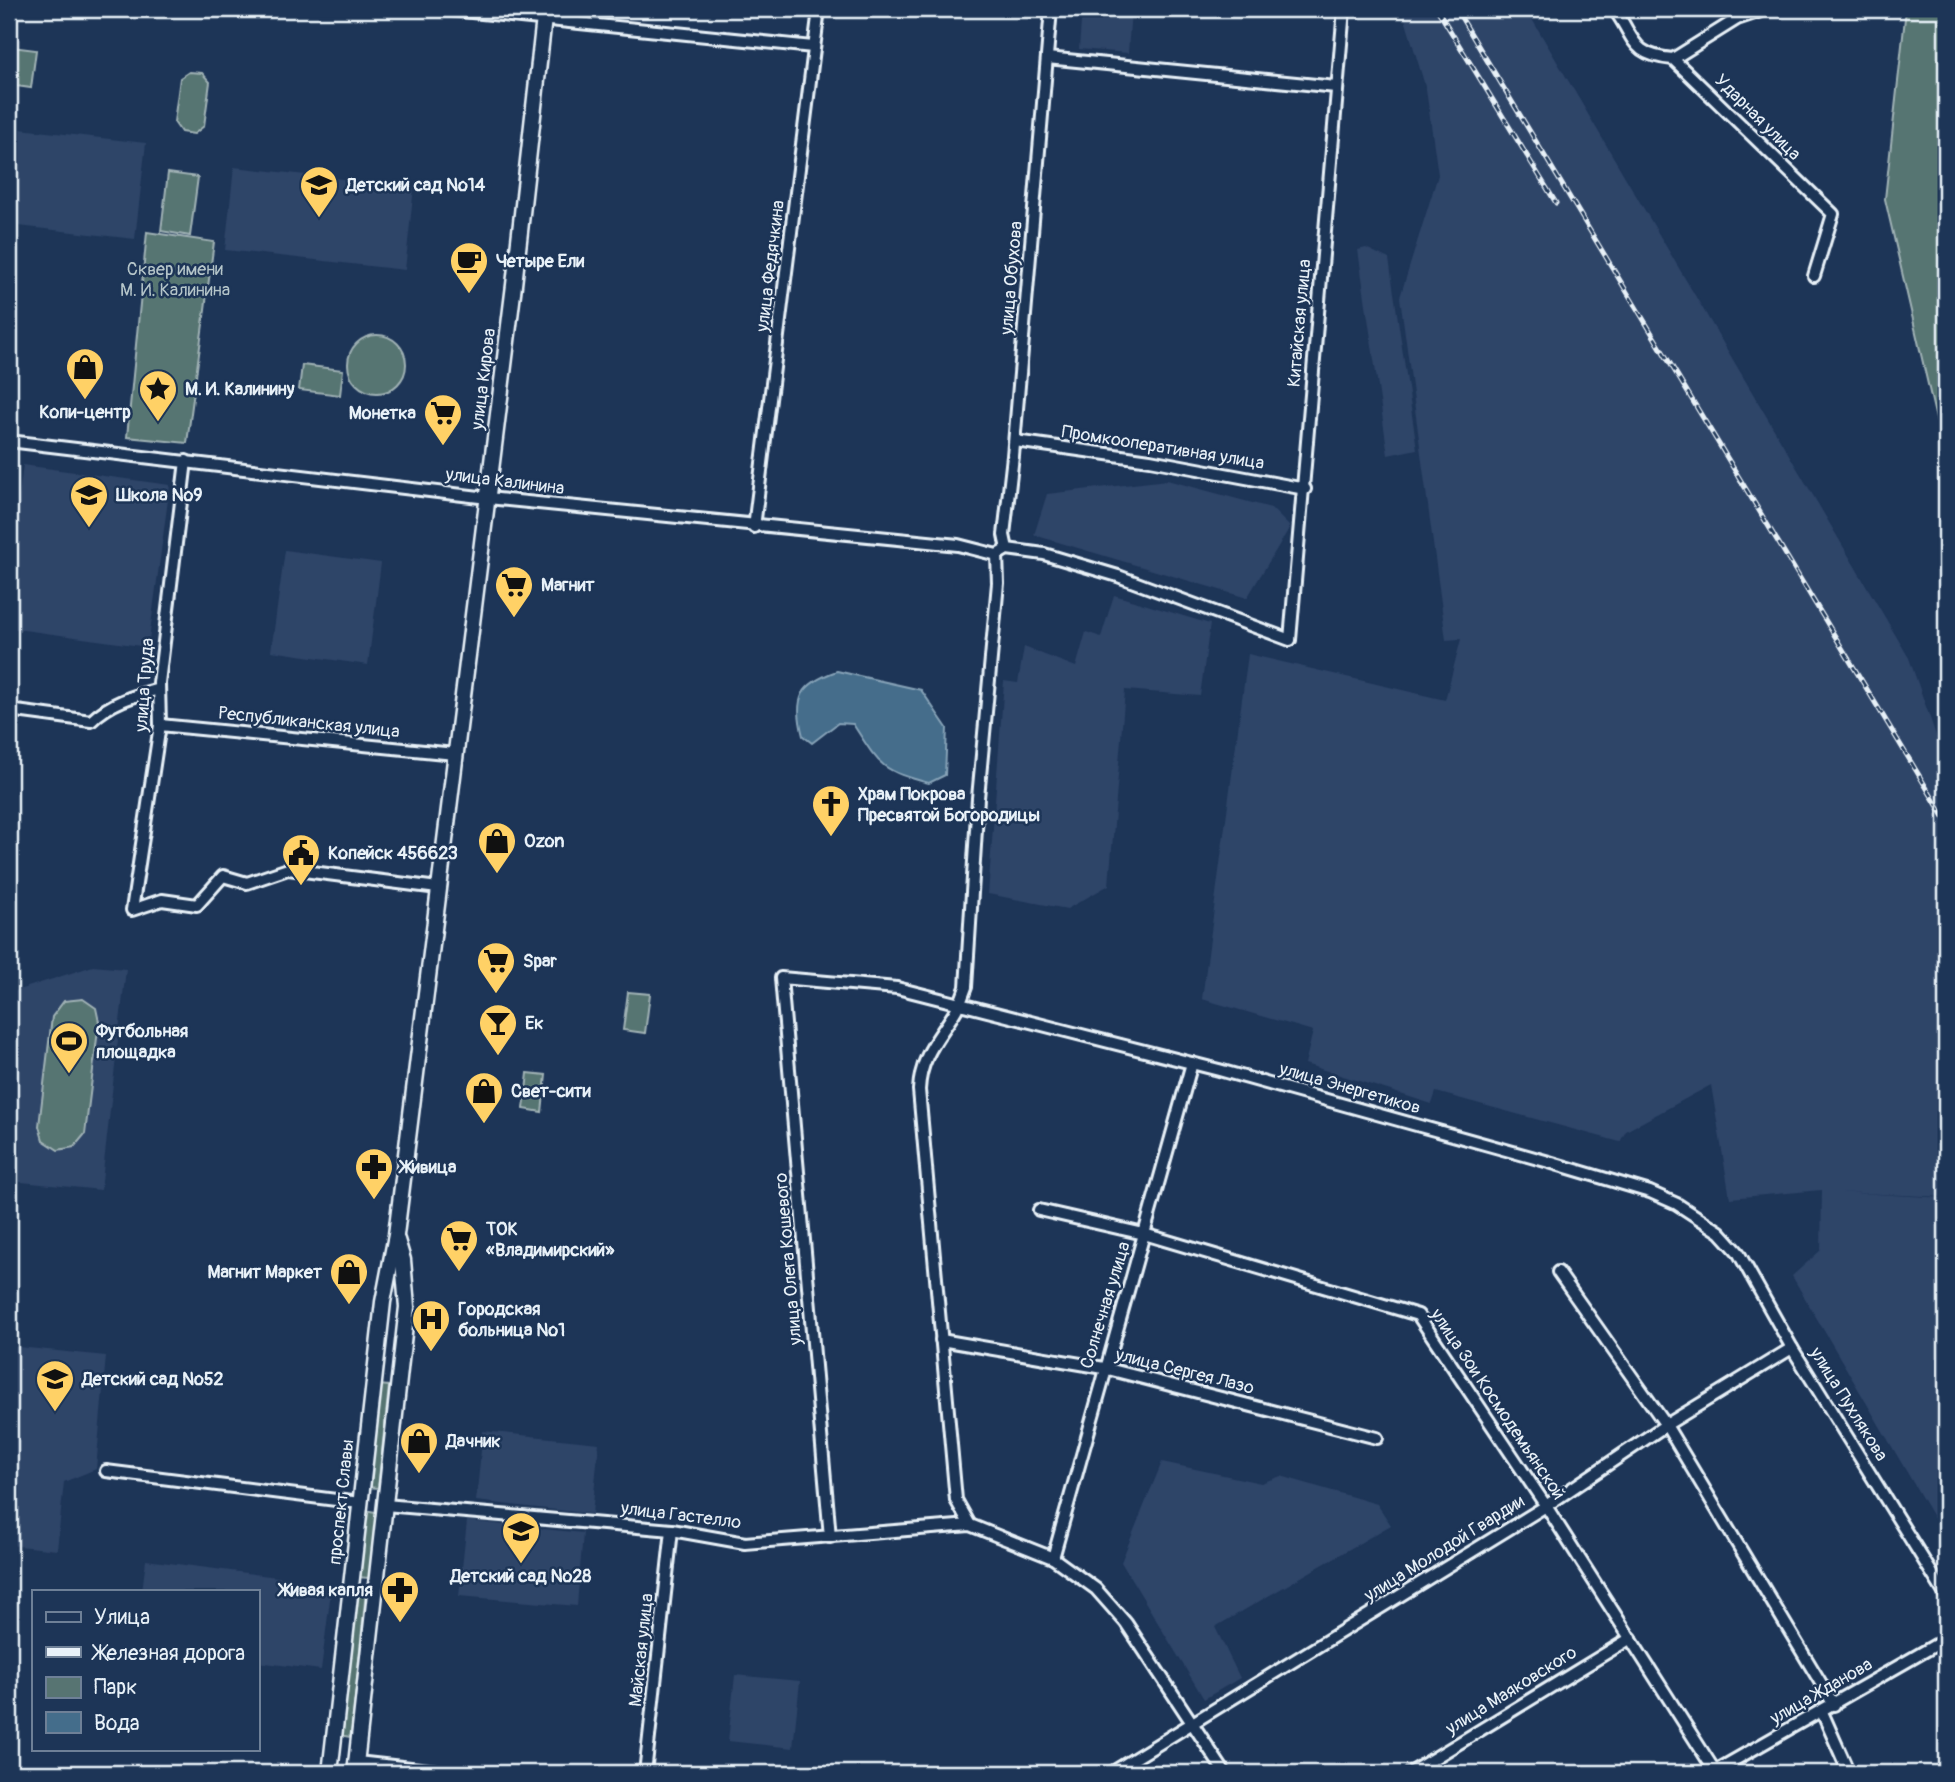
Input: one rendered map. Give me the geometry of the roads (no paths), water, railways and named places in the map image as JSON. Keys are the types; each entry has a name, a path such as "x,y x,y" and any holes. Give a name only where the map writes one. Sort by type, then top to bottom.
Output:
{"main road":[{"name":"улица Кирова","path":"455,754 545,15"},
{"name":"проспект Славы","path":"330,1767 383,1302 396,1235 455,754"},
{"name":"проспект Славы","path":"356,1768 407,1307 404,1260 396,1235"},
{"name":"улица Гастелло","path":"360,1503 385,1505"},
{"path":"351,1585 376,1588"},
{"path":"330,1767 356,1768"}],"street":[{"path":"442,9 545,15 813,47"},
{"name":"улица Федячкина","path":"754,527 819,9"},
{"name":"улица Обухова","path":"960,1005 968,971 978,798 998,583 1015,441 1051,9"},
{"name":"Китайская улица","path":"1002,552 1044,554 1118,576 1290,640 1305,489 1313,357 1336,87 1345,9"},
{"name":"Ударная улица","path":"1614,9 1636,46 1652,57 1673,59 1833,214 1814,276"},
{"path":"1673,59 1736,14 1768,9"},
{"path":"1046,58 1336,87"},
{"name":"улица Калинина","path":"9,441 488,498 754,527 958,545 1002,552"},
{"name":"Промкооперативная улица","path":"1015,441 1150,460 1305,489"},
{"name":"улица Труда","path":"186,461 159,689 160,725 132,910 162,900 197,905 223,876 247,883 288,869 438,888"},
{"path":"9,710 92,722 104,708 123,699 159,689"},
{"name":"Республиканская улица","path":"160,725 455,754"},
{"name":"улица Энергетиков","path":"781,978 897,988 1192,1063 1650,1192 1677,1204 1720,1232"},
{"name":"улица Олега Кошевого","path":"781,978 830,1536"},
{"path":"960,1005 932,1045 920,1074 956,1500 970,1525"},
{"name":"Солнечная улица","path":"1053,1558 1104,1368 1192,1063"},
{"name":"улица Зои Космодемьянской","path":"1039,1210 1144,1234 1418,1315 1631,1637 1714,1773"},
{"name":"улица Пухлякова","path":"1720,1232 1750,1270 1793,1348 1946,1596"},
{"path":"1558,1272 1666,1424 1834,1705"},
{"name":"улица Сергея Лазо","path":"941,1340 1104,1368 1377,1438"},
{"name":"улица Молодой Гвардии","path":"1111,1773 1546,1506 1666,1424 1793,1348"},
{"name":"улица Гастелло","path":"106,1471 360,1503"},
{"name":"улица Гастелло","path":"385,1505 672,1530 745,1543 970,1525 1053,1558 1096,1589 1126,1623 1225,1773"},
{"name":"Майская улица","path":"645,1773 672,1530"},
{"name":"улица Маяковского","path":"1410,1773 1631,1637"},
{"name":"улица Жданова","path":"1714,1773 1946,1639"},
{"path":"1822,1712 1849,1773"},
{"path":"356,1768 456,1773"}],"water":[{"path":"837,671 921,690 947,728 945,775 929,783 891,770 876,758 853,724 838,723 812,743 803,736 799,712 802,694 815,681"}],"railway":[{"path":"1437,9 1556,203"},
{"path":"1456,9 1946,820"}],"place":[{"name":"Детский сад №14","path":"319,219"},
{"name":"Четыре Ели","path":"469,295"},
{"name":"Копи-центр","path":"85,401"},
{"name":"М. И. Калинину","path":"158,423"},
{"name":"Монетка","path":"443,447"},
{"name":"Школа №9","path":"89,529"},
{"name":"Магнит","path":"514,619"},
{"name":"Храм Покрова Пресвятой Богородицы","path":"831,838"},
{"name":"Ozon","path":"497,875"},
{"name":"Копейск 456623","path":"301,887"},
{"name":"Spar","path":"496,995"},
{"name":"Ек","path":"498,1057"},
{"name":"Футбольная площадка","path":"69,1075"},
{"name":"Свет-сити","path":"484,1125"},
{"name":"Живица","path":"374,1201"},
{"name":"ТОК «Владимирский»","path":"459,1273"},
{"name":"Магнит Маркет","path":"349,1306"},
{"name":"Городская больница №1","path":"431,1353"},
{"name":"Детский сад №52","path":"55,1413"},
{"name":"Дачник","path":"419,1475"},
{"name":"Детский сад №28","path":"521,1565"},
{"name":"Живая капля","path":"400,1624"}],"park label":[{"name":"Сквер имени М. И. Калинина","path":"175,279"}]}
